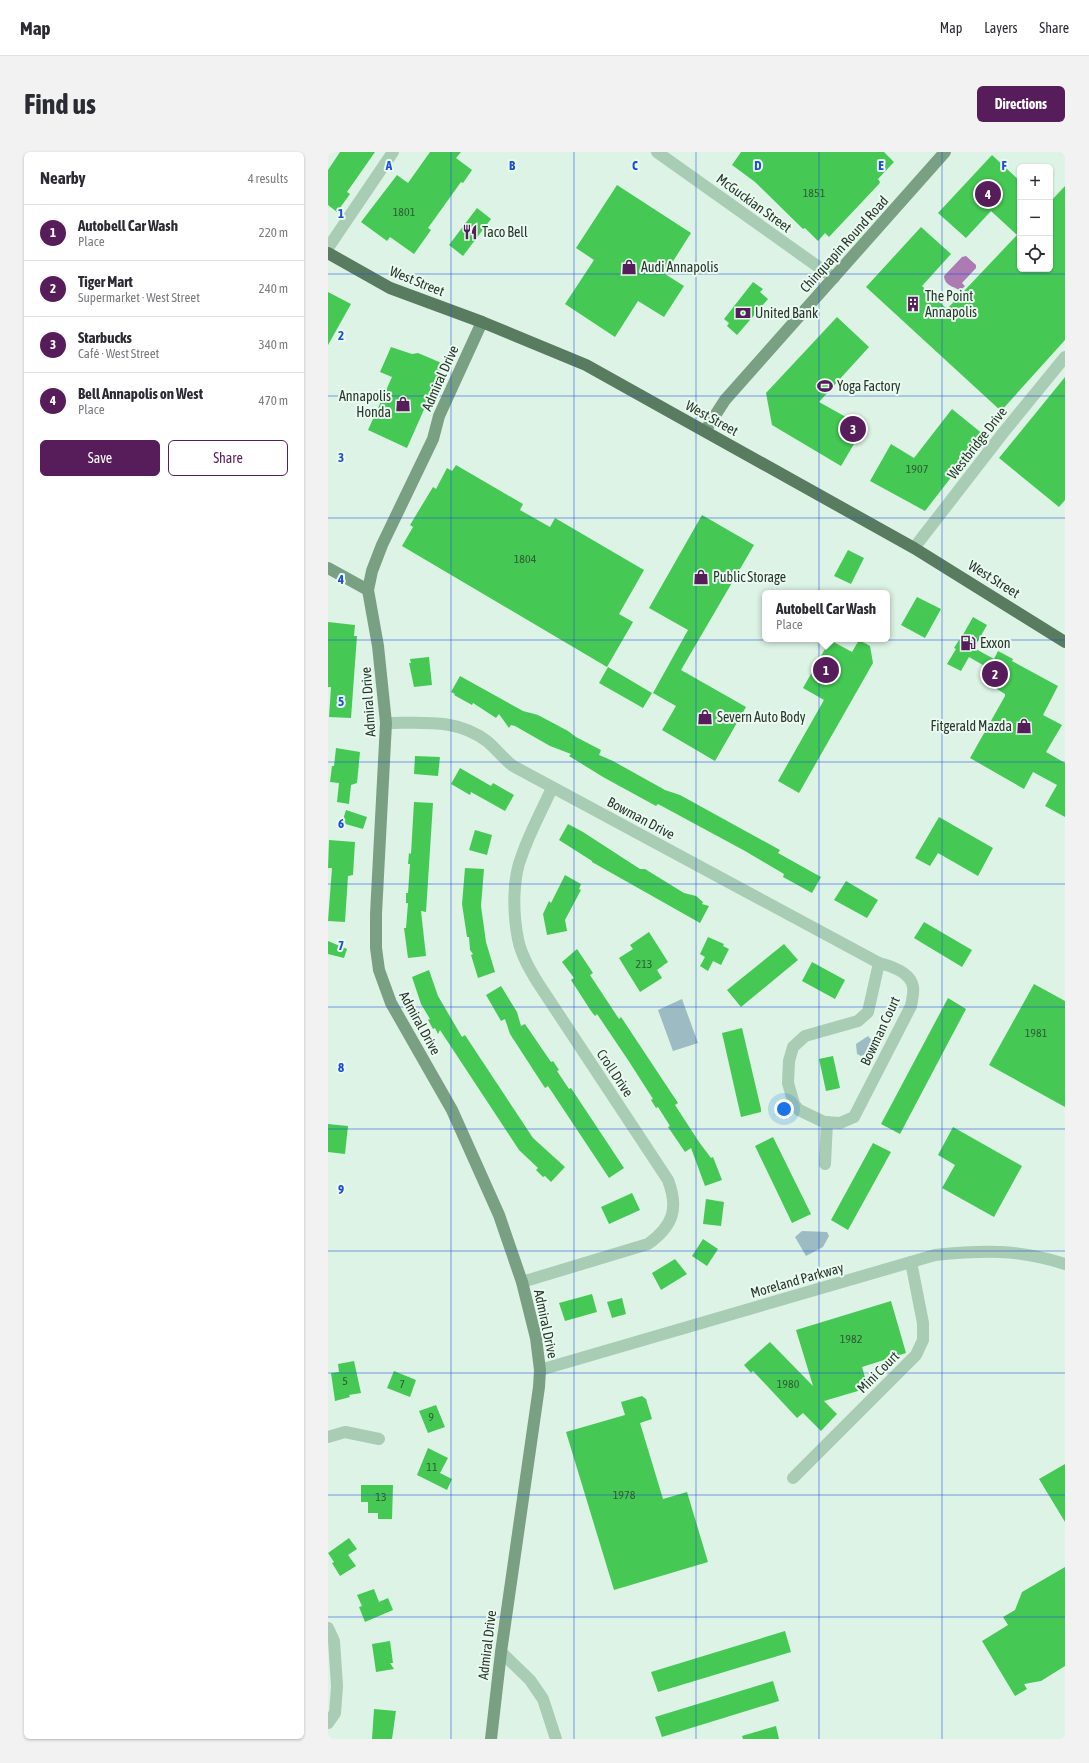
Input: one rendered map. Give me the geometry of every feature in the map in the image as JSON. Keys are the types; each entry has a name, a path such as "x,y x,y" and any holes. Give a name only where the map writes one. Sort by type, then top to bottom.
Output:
{"main road":[{"name":"West Street","path":"328,253 390,288 482,322 586,365 914,548 1065,642"}],"street":[{"path":"328,248 392,152"},
{"name":"McGuckian Street","path":"657,152 834,278"},
{"name":"Chinquapin Round Road","path":"705,431 725,400 945,152"},
{"name":"Admiral Drive","path":"482,322 439,416 432,439 382,545 372,571 368,590 378,646 386,722 375,928 379,970 384,987 399,1021 440,1088 489,1189 522,1282 536,1338 540,1370 501,1652 491,1739"},
{"name":"Westbridge Drive","path":"914,548 1003,433 1065,357"},
{"path":"328,568 368,590"},
{"name":"Bowman Drive","path":"386,722 443,722 461,728 487,742 513,766 552,788 879,963"},
{"name":"Croll Drive","path":"522,1282 648,1244 661,1234 670,1222 673,1209 673,1194 668,1180 538,983 530,970 518,940 515,912 516,881 521,856 552,788"},
{"name":"Bowman Court","path":"879,963 908,976 913,987 911,1006 854,1117 840,1123 827,1122 799,1110 794,1104 788,1083 789,1061 793,1047 804,1036 858,1022 868,1012 879,963"},
{"path":"825,1164 827,1122"},
{"name":"Moreland Parkway","path":"540,1370 935,1255 971,1251 1004,1251 1039,1256 1065,1264"},
{"name":"Mini Court","path":"793,1478 916,1355 923,1340 922,1323 911,1262"},
{"path":"328,1437 345,1432 380,1440"},
{"path":"328,1628 334,1641 337,1686 336,1713 328,1723"},
{"path":"501,1652 530,1680 543,1699 556,1739"}],"shaded area":[{"path":"966,256 976,265 976,268 962,283 965,286 960,291 948,284 944,276 962,257"},
{"path":"682,999 698,1043 673,1051 658,1010"},
{"path":"868,1036 874,1043 872,1051 861,1056 857,1054 856,1044"},
{"path":"802,1231 827,1232 829,1236 823,1247 806,1256 795,1237"}],"building":[{"path":"340,152 375,152 347,192 350,194 337,212 328,205 328,170"},
{"path":"430,152 461,152 456,158 472,170 463,183 461,182 428,228 431,230 414,254 390,237 387,241 361,222 397,175 408,183"},
{"path":"741,152 884,152 894,162 878,179 880,182 879,184 829,237 825,233 818,241 805,228 803,229 755,182 732,165"},
{"path":"992,155 1017,178 1017,235 991,211 966,238 938,213"},
{"name":"Audi Annapolis","path":"617,185 691,233 665,274 684,286 664,317 638,301 615,337 565,304 594,260 576,248"},
{"path":"1065,186 1065,340 1001,411 866,287 921,227 951,254 922,286 947,309 1017,235 1017,272 1053,272 1053,199"},
{"name":"Taco Bell","path":"477,208 491,219 463,256 449,245"},
{"name":"United Bank","path":"753,282 763,289 760,292 768,299 737,335 727,326 729,323 724,319"},
{"path":"328,292 351,304 328,345"},
{"path":"837,317 869,347 819,402 864,427 841,466 772,425 766,393"},
{"name":"Annapolis Honda","path":"391,347 412,354 418,353 444,364 407,448 368,430 392,377 380,372"},
{"path":"1065,377 1065,500 1059,507 999,458"},
{"path":"952,409 984,435 925,511 870,481 891,444 914,458"},
{"path":"456,465 523,504 520,510 550,527 555,518 644,570 619,614 633,622 607,667 402,546 413,527 410,525 433,487 436,489 447,468 452,471"},
{"name":"Public Storage","path":"702,515 754,545 681,670 746,707 715,761 662,730 676,706 653,693 688,630 649,608"},
{"path":"848,550 864,558 851,584 834,576"},
{"path":"917,597 941,609 925,638 901,625"},
{"name":"Fitgerald Mazda","path":"973,617 987,625 974,648 994,659 998,651 1013,659 1012,661 1058,686 1043,715 1062,725 1046,752 1065,763 1065,817 1045,806 1057,785 1033,772 1024,789 970,758 1005,696 1005,694 982,680 988,668 969,657 961,671 947,664 956,649 954,648"},
{"path":"328,622 355,625 354,636 357,636 351,718 329,717 331,687 328,687"},
{"path":"829,642 834,642 852,652 858,642 863,642 870,646 873,663 799,793 778,781 824,700 803,688"},
{"path":"429,657 432,685 414,687 409,663 411,663 410,659"},
{"path":"608,667 652,693 643,708 599,683"},
{"path":"460,676 523,711 538,715 568,731 576,737 601,750 599,755 613,761 665,790 680,795 780,850 778,853 821,877 812,893 783,877 784,874 745,851 658,804 656,806 603,777 569,756 571,754 550,746 515,726 511,725 509,728 499,714 496,718 473,703 472,705 454,695 455,694 451,692"},
{"path":"336,748 360,752 357,783 351,785 349,804 337,802 339,783 330,782"},
{"path":"415,756 440,757 438,776 414,774"},
{"path":"460,768 491,786 493,783 514,795 505,811 471,792 470,795 451,784"},
{"path":"414,802 433,803 426,912 421,911 426,956 408,958 404,928 406,928 408,903 406,903 406,893 408,893 410,864 408,864 409,853 411,854"},
{"path":"346,810 367,817 363,829 342,823"},
{"path":"939,817 993,848 978,876 938,853 930,866 915,858"},
{"path":"568,824 640,869 645,869 684,893 696,896 703,902 702,904 709,906 700,923 592,862 559,840"},
{"path":"475,830 492,835 487,855 469,850"},
{"path":"329,840 355,842 353,875 348,876 345,922 328,921 332,868 328,868"},
{"path":"465,868 484,869 481,906 486,942 495,972 478,978 471,955 473,954 470,950 469,937 467,937 462,904"},
{"path":"565,875 581,884 579,889 581,890 565,920 567,931 547,935 543,914 549,901 551,903"},
{"path":"846,881 878,900 867,918 834,900"},
{"path":"924,922 972,950 962,967 914,938"},
{"path":"649,932 668,962 657,970 662,978 640,992 619,958 633,949 630,945"},
{"path":"708,937 724,944 723,946 729,949 721,965 713,961 708,971 700,966 705,957 700,954"},
{"path":"328,941 347,949 344,958 328,954"},
{"path":"784,944 798,960 741,1007 727,990"},
{"path":"577,949 593,973 590,975 619,1019 621,1017 678,1103 675,1105 699,1142 711,1158 713,1157 722,1180 705,1186 691,1148 685,1152 668,1127 670,1126 658,1107 656,1108 651,1100 653,1099 628,1060 597,1014 595,1016 591,1011 571,980 574,978 562,962"},
{"path":"812,962 845,980 835,999 802,981"},
{"path":"429,970 438,996 462,1037 465,1035 533,1138 565,1167 551,1182 536,1170 538,1168 519,1150 440,1030 438,1034 435,1028 433,1029 428,1020 430,1019 421,1004 412,977"},
{"path":"1034,984 1065,1001 1065,1107 989,1065"},
{"path":"501,986 517,1012 521,1026 525,1024 551,1062 553,1061 559,1070 557,1071 569,1089 571,1088 624,1168 609,1178 548,1086 545,1088 510,1034 505,1019 501,1021 486,995"},
{"path":"948,998 966,1009 900,1134 881,1124"},
{"path":"742,1028 761,1112 741,1117 722,1033"},
{"path":"833,1056 840,1088 826,1091 819,1059"},
{"path":"328,1124 348,1126 345,1154 328,1152"},
{"path":"953,1127 1022,1166 994,1217 942,1188 955,1165 938,1155"},
{"path":"773,1137 811,1214 792,1223 755,1146"},
{"path":"873,1143 891,1152 848,1230 831,1220"},
{"path":"632,1193 640,1210 609,1224 601,1207"},
{"path":"706,1199 724,1202 721,1226 703,1224"},
{"path":"703,1239 718,1249 707,1266 692,1256"},
{"path":"675,1259 687,1274 661,1290 652,1273"},
{"path":"592,1294 597,1312 565,1321 559,1303"},
{"path":"622,1298 626,1314 612,1318 607,1302"},
{"path":"891,1301 906,1353 862,1367 868,1388 824,1401 837,1414 821,1431 803,1413 797,1418 753,1371 751,1373 744,1365 770,1342 813,1386 796,1330"},
{"path":"354,1361 361,1393 349,1395 350,1397 335,1401 331,1373 339,1372 338,1364"},
{"path":"394,1371 416,1380 410,1397 387,1388"},
{"path":"642,1396 646,1399 652,1419 640,1423 663,1499 687,1492 708,1562 614,1590 566,1432 625,1415 621,1402"},
{"path":"436,1405 445,1427 428,1433 419,1411"},
{"path":"428,1448 448,1458 440,1473 452,1479 447,1490 417,1475"},
{"path":"1065,1464 1065,1522 1039,1479"},
{"path":"361,1485 393,1485 392,1519 378,1519 378,1513 368,1513 368,1502 361,1502"},
{"path":"349,1538 357,1549 348,1555 356,1566 340,1576 328,1553"},
{"path":"1065,1567 1065,1666 1041,1681 1024,1684 1027,1689 1015,1696 982,1641 1008,1625 1003,1617 1015,1610 1022,1592"},
{"path":"374,1589 379,1602 388,1598 393,1610 365,1622 359,1607 362,1606 357,1595"},
{"path":"785,1631 791,1652 658,1692 651,1672"},
{"path":"390,1641 393,1663 390,1663 394,1669 376,1672 372,1644"},
{"path":"773,1681 779,1701 662,1737 655,1717"},
{"path":"374,1709 396,1711 392,1739 372,1739"},
{"path":"776,1726 779,1739 743,1739 742,1736"}],"place":[{"name":"Bell Annapolis on West","path":"988,194"},
{"name":"Taco Bell","path":"470,232"},
{"name":"Audi Annapolis","path":"629,267"},
{"name":"The Point Annapolis","path":"913,304"},
{"name":"United Bank","path":"743,313"},
{"name":"Yoga Factory","path":"825,386"},
{"name":"Annapolis Honda","path":"403,404"},
{"name":"Starbucks","path":"853,429"},
{"name":"Public Storage","path":"701,577"},
{"name":"Exxon","path":"968,643"},
{"name":"Autobell Car Wash","path":"826,670"},
{"name":"Tiger Mart","path":"995,674"},
{"name":"Severn Auto Body","path":"705,717"},
{"name":"Fitgerald Mazda","path":"1024,726"}]}
